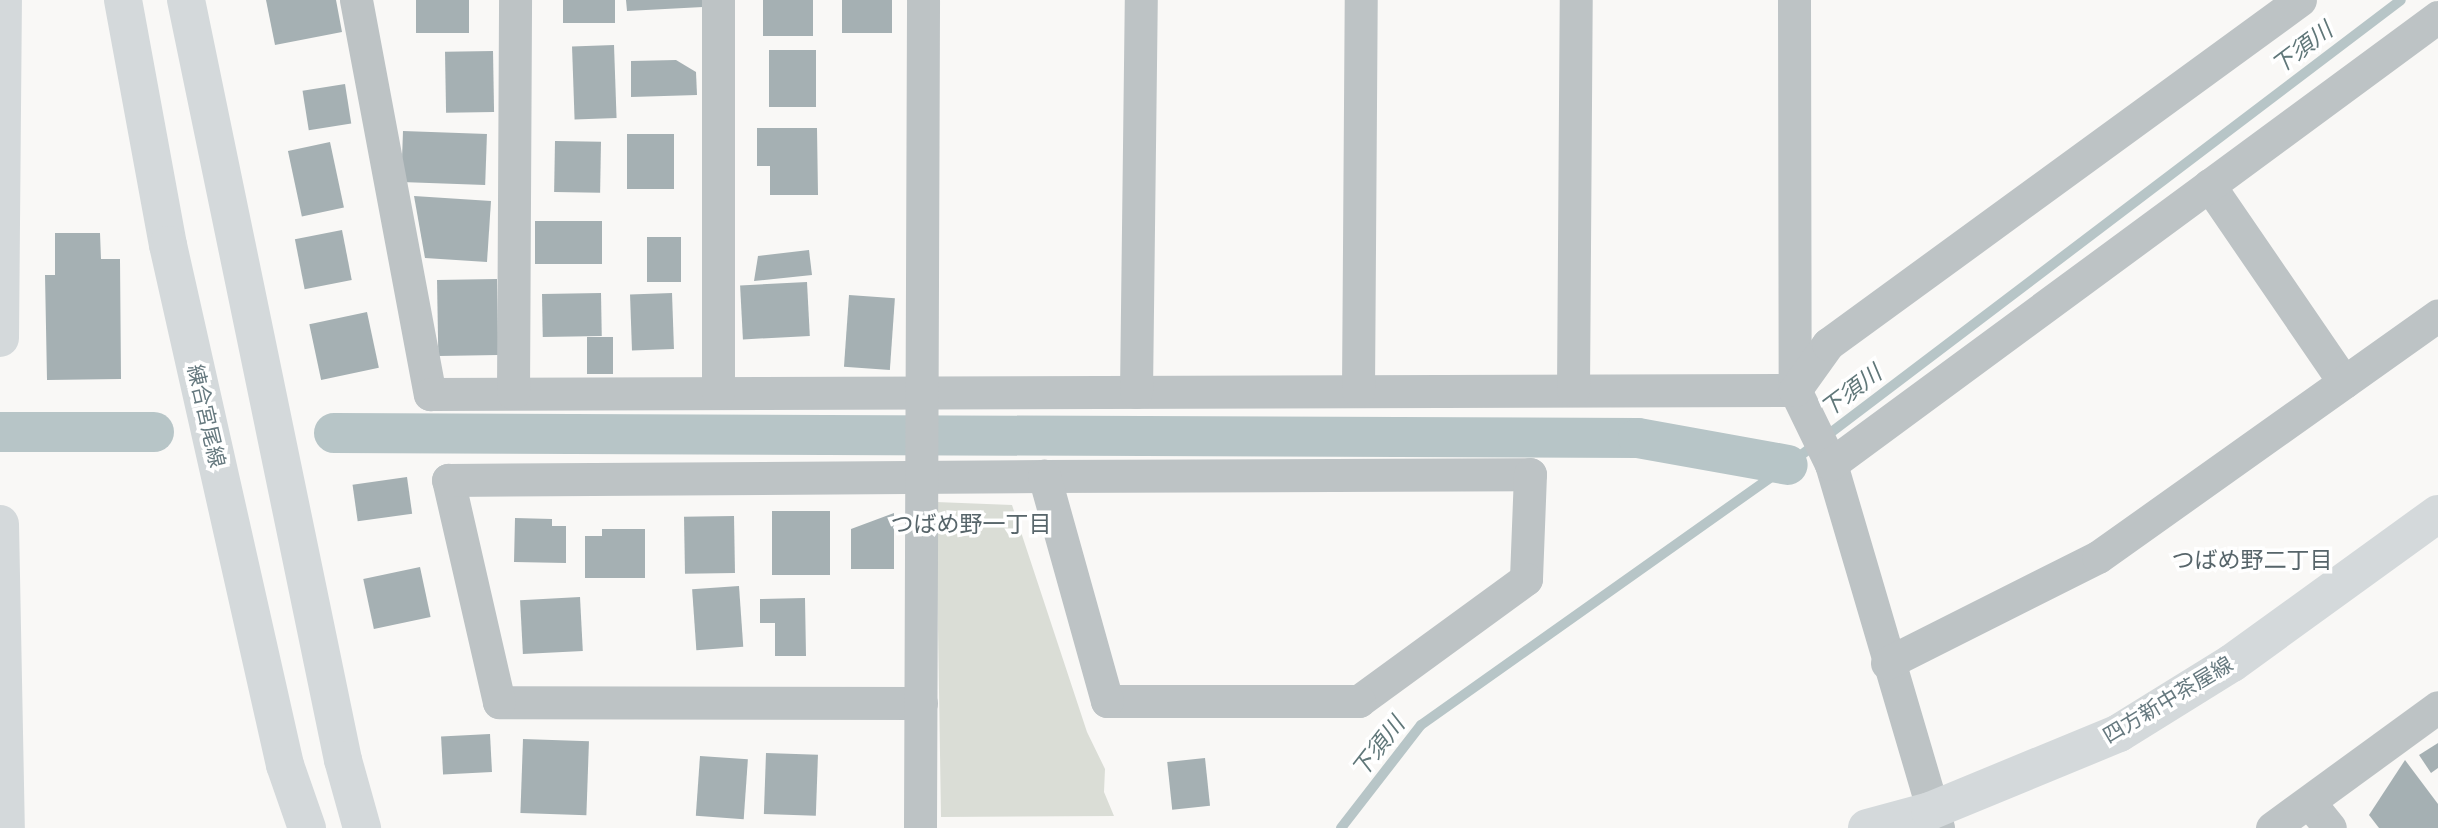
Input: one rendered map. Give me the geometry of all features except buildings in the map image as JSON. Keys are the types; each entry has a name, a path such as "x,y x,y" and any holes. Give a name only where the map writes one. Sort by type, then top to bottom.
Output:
{"main road":[{"path":"0,338 3,0"},
{"name":"練合宮尾線","path":"123,0 167,245 285,765 307,828"},
{"path":"186,0 343,760 362,828"},
{"name":"四方新中茶屋線","path":"1867,828 1934,820 2119,733 2232,663 2438,514"},
{"path":"0,524 6,828"}],"street":[{"path":"356,0 430,394 1795,390"},
{"path":"513,393 515,0"},
{"path":"718,0 718,393"},
{"path":"920,828 923,0"},
{"path":"1136,392 1140,0"},
{"path":"1357,391 1361,0"},
{"path":"1573,390 1576,0"},
{"path":"1794,0 1795,390 1830,464 1934,820"},
{"path":"1795,390 1828,344 2300,0"},
{"path":"1830,464 2438,17"},
{"path":"2209,185 2344,382"},
{"path":"1887,663 2098,557 2438,314"},
{"path":"921,703 499,702 448,480 1044,476 1530,474 1526,579 1359,701 1107,701 1044,476"},
{"path":"2272,828 2438,707"},
{"path":"2308,802 2330,828"}],"shaded area":[{"path":"936,502 1012,505 1087,732 1105,769 1104,792 1114,816 941,817"}],"waterway":[{"name":"下須川","path":"1341,828 1421,725 1788,465 2401,0"},
{"path":"0,432 154,432"},
{"path":"334,433 1638,438 1788,465"}],"district":[{"name":"つばめ野一丁目","path":"971,524"},
{"name":"つばめ野二丁目","path":"2252,560"}]}
